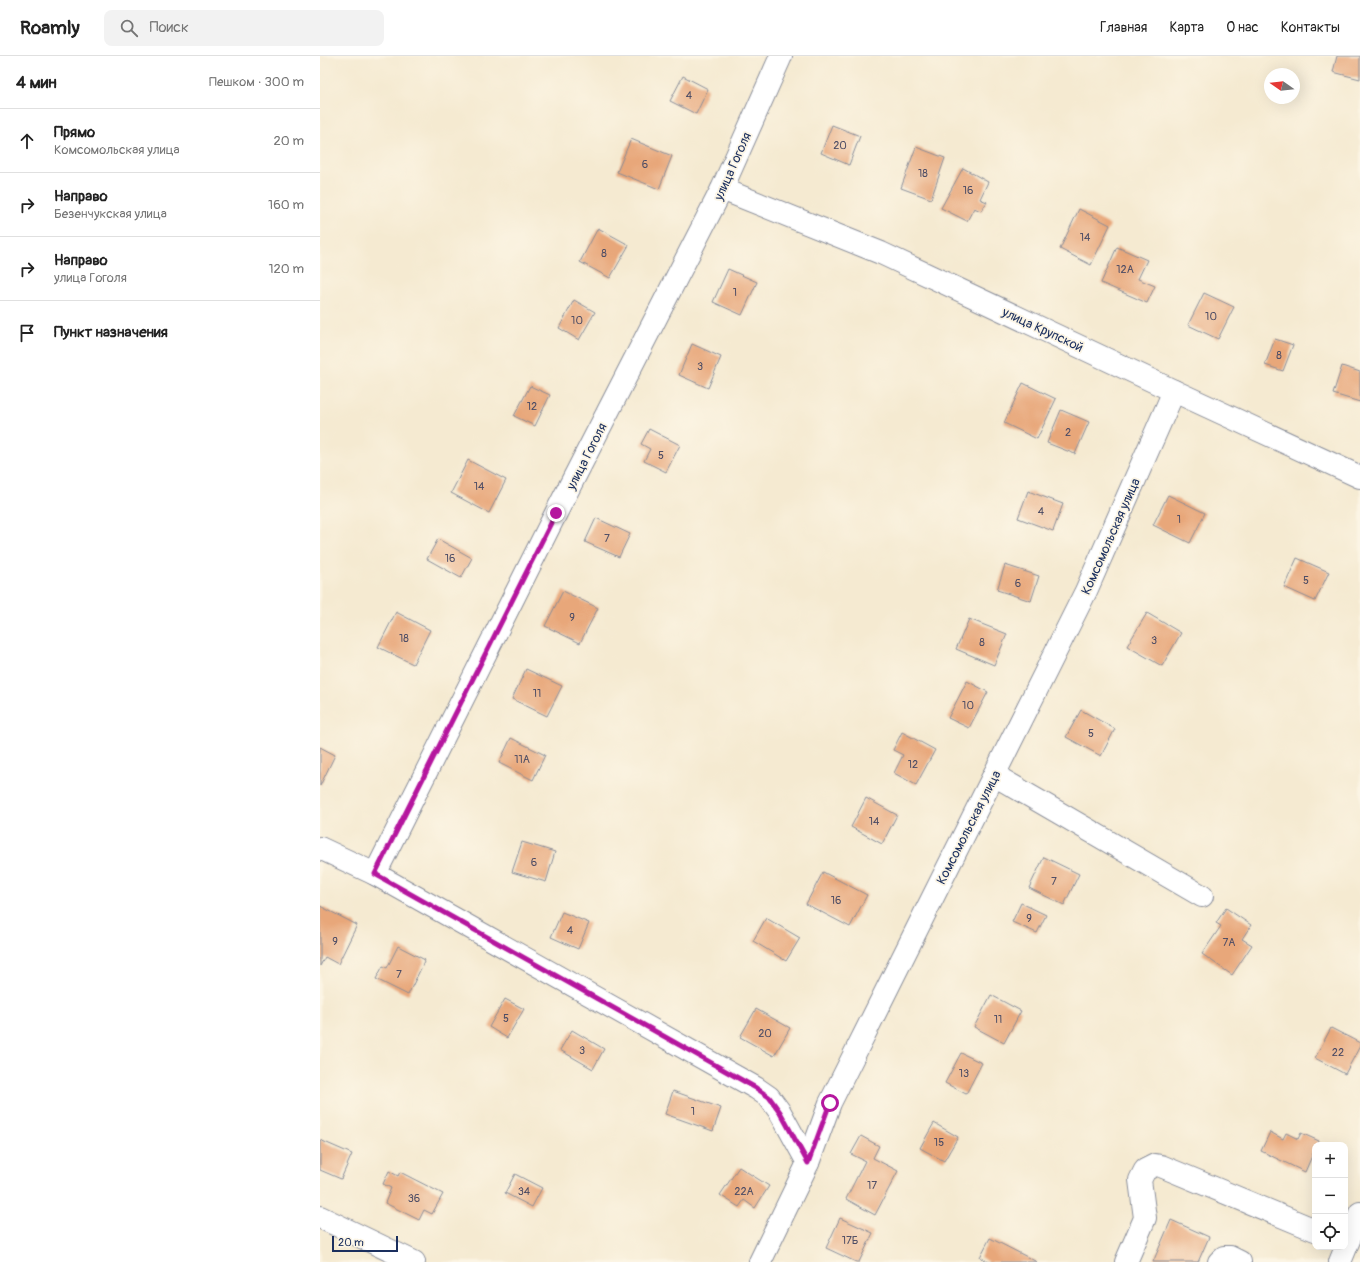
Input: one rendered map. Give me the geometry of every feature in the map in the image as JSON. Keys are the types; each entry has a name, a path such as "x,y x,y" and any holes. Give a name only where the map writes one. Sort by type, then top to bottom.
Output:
{"street":[{"name":"улица Гоголя","path":"375,874 722,189 780,56"},
{"name":"улица Крупской","path":"722,189 881,253 1174,391 1360,476"},
{"name":"Комсомольская улица","path":"760,1262 808,1163 830,1103 1086,591 1174,391"},
{"path":"994,775 1202,896"},
{"path":"320,848 375,874 756,1088 769,1097 780,1112 808,1163"},
{"path":"1126,1262 1145,1218 1140,1180 1145,1170 1155,1165 1169,1169 1312,1229"},
{"path":"1348,1241 1360,1214"},
{"path":"320,1217 414,1262"},
{"path":"1219,1262 1224,1257 1230,1257 1240,1262"}],"building":[{"path":"1337,56 1360,56 1360,79 1333,72"},
{"path":"683,76 708,89 696,114 670,101"},
{"path":"832,125 860,136 849,165 821,153"},
{"path":"631,139 672,156 659,189 617,172"},
{"path":"916,147 945,158 931,199 901,188"},
{"path":"963,168 988,182 980,199 987,202 981,211 974,208 967,221 941,208"},
{"path":"1079,209 1110,225 1091,265 1060,249"},
{"path":"598,228 629,245 610,278 580,262"},
{"path":"1117,247 1147,260 1138,279 1155,286 1147,303 1101,283"},
{"path":"728,269 757,282 742,315 713,302"},
{"path":"1204,293 1234,307 1218,339 1188,325"},
{"path":"574,300 595,312 579,340 559,328"},
{"path":"1275,339 1293,345 1283,371 1265,365"},
{"path":"692,344 721,357 708,388 679,375"},
{"path":"1342,366 1360,372 1360,402 1333,394"},
{"path":"1023,383 1056,399 1037,439 1004,423"},
{"path":"530,386 550,395 535,426 514,416"},
{"path":"1061,410 1089,422 1075,454 1047,443"},
{"path":"649,429 680,445 666,472 644,461 650,449 641,444"},
{"path":"468,460 506,480 489,513 451,493"},
{"path":"1028,491 1063,504 1053,531 1018,518"},
{"path":"1168,495 1205,513 1190,543 1153,525"},
{"path":"596,518 630,534 619,557 585,542"},
{"path":"438,539 472,558 461,578 427,559"},
{"path":"1297,558 1329,572 1315,601 1284,587"},
{"path":"1005,565 1039,576 1031,601 997,590"},
{"path":"563,591 598,608 580,643 545,626"},
{"path":"396,612 430,630 413,664 378,647"},
{"path":"1147,613 1181,633 1162,666 1127,646"},
{"path":"969,619 1007,634 994,665 956,649"},
{"path":"526,669 562,686 547,716 512,699"},
{"path":"967,681 988,692 969,728 948,718"},
{"path":"1081,710 1115,729 1101,756 1066,737"},
{"path":"902,732 935,750 916,785 894,773 903,755 893,750"},
{"path":"511,738 545,755 533,780 499,763"},
{"path":"320,747 335,755 320,786"},
{"path":"866,798 897,815 882,844 851,827"},
{"path":"522,842 555,852 546,882 512,872"},
{"path":"1044,857 1079,874 1064,905 1029,888"},
{"path":"823,872 867,895 850,927 806,904"},
{"path":"1021,903 1046,915 1037,933 1012,922"},
{"path":"320,906 357,925 338,964 325,957 320,966"},
{"path":"1226,908 1251,925 1242,939 1252,945 1232,975 1202,954 1221,926 1216,923"},
{"path":"562,912 589,923 578,949 551,937"},
{"path":"766,918 800,938 786,961 753,941"},
{"path":"398,946 425,960 408,995 376,979 383,966 387,968"},
{"path":"991,995 1021,1011 1004,1043 974,1027"},
{"path":"505,999 524,1009 507,1038 489,1027"},
{"path":"756,1009 790,1028 774,1056 740,1037"},
{"path":"1331,1028 1360,1043 1360,1046 1345,1074 1315,1058"},
{"path":"572,1030 604,1049 593,1069 560,1050"},
{"path":"961,1053 982,1063 966,1094 945,1083"},
{"path":"673,1091 721,1108 713,1131 665,1114"},
{"path":"934,1123 958,1137 944,1161 920,1148"},
{"path":"1270,1132 1283,1139 1286,1133 1298,1139 1301,1133 1319,1141 1312,1142 1312,1156 1305,1172 1261,1151"},
{"path":"861,1136 879,1146 873,1158 898,1171 875,1215 846,1199 865,1161 851,1154"},
{"path":"320,1140 352,1154 341,1179 320,1170"},
{"path":"739,1167 769,1186 755,1208 744,1200 739,1207 720,1195"},
{"path":"389,1171 398,1176 400,1172 443,1194 432,1214 424,1210 419,1220 385,1203 391,1188 383,1184"},
{"path":"515,1174 542,1188 532,1207 505,1193"},
{"path":"840,1218 873,1233 859,1262 826,1248"},
{"path":"1171,1220 1209,1237 1198,1262 1153,1262"},
{"path":"990,1238 1037,1262 989,1262 980,1257"}],"route":[{"path":"556,513 375,874 756,1088 769,1097 780,1112 808,1163 830,1103"}]}
